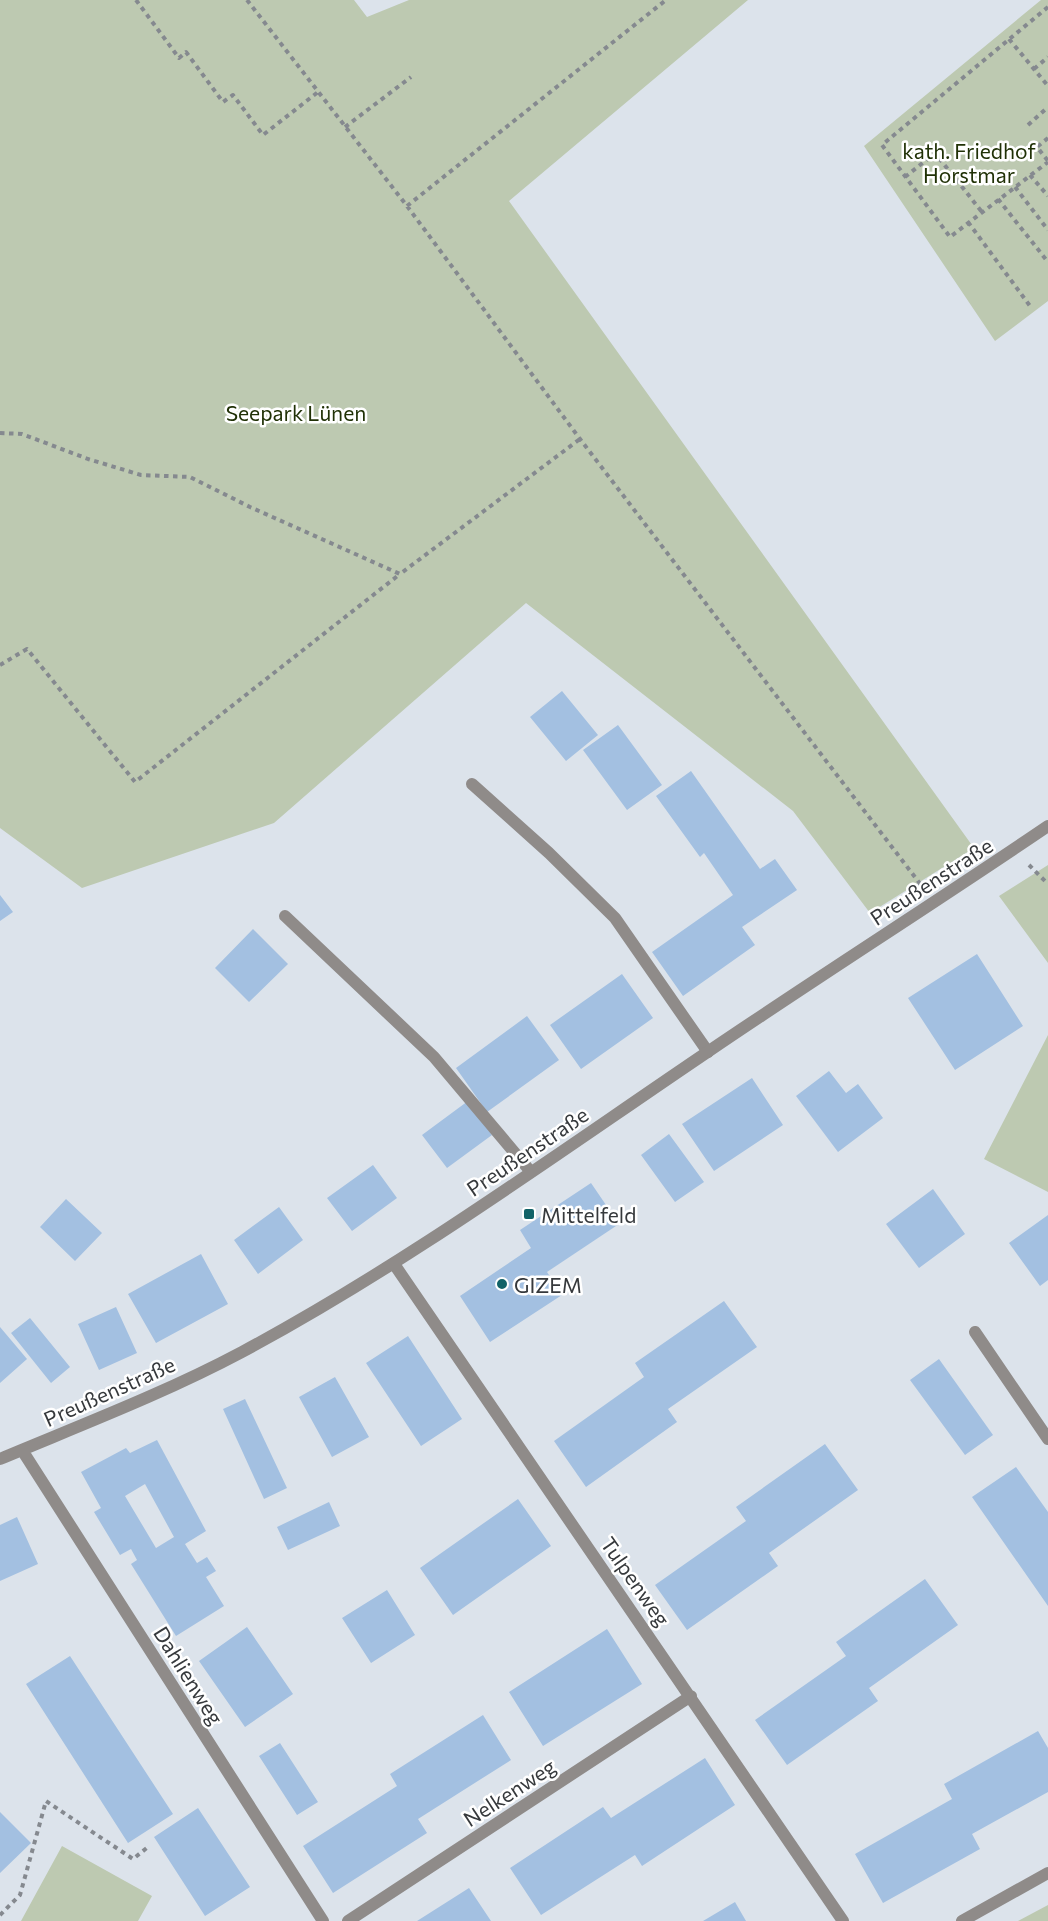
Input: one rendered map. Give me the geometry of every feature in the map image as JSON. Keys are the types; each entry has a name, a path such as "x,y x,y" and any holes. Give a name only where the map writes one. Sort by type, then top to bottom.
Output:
{"street":[{"path":"472,784 549,853 615,918 708,1052"},
{"name":"Preußenstraße","path":"0,1459 138,1402 241,1352 394,1264 1048,826"},
{"path":"285,916 434,1057 531,1172"},
{"name":"Tulpenweg","path":"394,1264 843,1921"},
{"path":"975,1332 1048,1439"},
{"name":"Dahlienweg","path":"22,1450 323,1921"},
{"name":"Nelkenweg","path":"348,1921 691,1696"},
{"path":"962,1921 1048,1873"}],"path":[{"path":"136,0 179,58 186,52 223,102 233,95 263,135 318,92"},
{"path":"247,0 407,206 580,439 934,902"},
{"path":"407,206 666,0"},
{"path":"1048,7 882,145 950,237 1048,161 1037,147 1048,138"},
{"path":"1009,39 1048,86"},
{"path":"1034,69 1048,57"},
{"path":"345,127 411,77"},
{"path":"1028,125 1048,107"},
{"path":"905,177 934,153 982,212"},
{"path":"1030,175 1048,196"},
{"path":"1015,187 1048,230"},
{"path":"998,199 1048,262"},
{"path":"968,222 1030,306"},
{"path":"0,433 22,434 88,459 141,475 190,477 250,507 400,574"},
{"path":"0,666 27,649 135,782 400,574 580,439"},
{"path":"0,1915 20,1895 46,1801 133,1859 148,1847"}],"green space":[{"name":"Seepark Lünen","path":"0,0 354,0 367,17 409,0 748,0 509,201 974,848 870,913 793,811 526,603 274,823 82,888 0,828"},
{"name":"kath. Friedhof Horstmar","path":"1041,0 1048,0 1048,301 995,341 864,146"},
{"path":"1048,865 1048,963 999,896"},
{"path":"1048,1035 1048,1192 984,1159"},
{"path":"62,1846 152,1896 138,1921 21,1921"},
{"path":"1048,1905 1048,1921 1018,1921"}],"building":[{"path":"562,691 598,735 566,761 530,717"},
{"path":"618,725 662,785 627,810 583,750"},
{"path":"691,771 760,869 775,859 797,890 742,927 755,945 683,996 652,952 733,895 704,853 700,857 656,796"},
{"path":"0,895 13,912 0,921"},
{"path":"253,929 288,964 249,1002 215,968"},
{"path":"977,954 1023,1026 955,1070 908,998"},
{"path":"622,974 653,1018 581,1069 550,1025"},
{"path":"527,1016 559,1060 487,1112 456,1068"},
{"path":"829,1071 846,1093 858,1084 883,1118 838,1152 796,1096"},
{"path":"752,1078 783,1125 714,1171 682,1124"},
{"path":"468,1101 492,1135 447,1168 422,1135"},
{"path":"669,1134 704,1182 675,1202 641,1155"},
{"path":"373,1165 397,1198 352,1231 327,1198"},
{"path":"591,1183 619,1224 547,1272 562,1295 490,1342 460,1296 531,1248 520,1230"},
{"path":"933,1189 965,1234 919,1268 886,1224"},
{"path":"66,1199 102,1233 75,1261 40,1227"},
{"path":"279,1207 303,1240 258,1274 234,1240"},
{"path":"1048,1215 1048,1280 1040,1286 1009,1243"},
{"path":"201,1254 228,1304 156,1343 128,1294"},
{"path":"724,1301 757,1347 668,1409 677,1422 586,1487 554,1441 644,1377 635,1363"},
{"path":"116,1307 137,1353 99,1370 78,1324"},
{"path":"30,1318 70,1367 51,1383 11,1333"},
{"path":"0,1327 27,1359 0,1383"},
{"path":"408,1336 462,1419 421,1446 366,1363"},
{"path":"939,1359 993,1435 965,1455 910,1380"},
{"path":"335,1377 369,1437 332,1457 299,1397"},
{"path":"245,1399 287,1488 264,1499 223,1409"},
{"path":"157,1440 206,1531 185,1544 197,1563 207,1557 216,1571 206,1577 224,1606 176,1636 131,1564 137,1560 131,1549 120,1555 94,1512 101,1508 81,1472 126,1448 130,1453","holes":["145,1484 174,1537 156,1548 125,1496"]},
{"path":"825,1444 858,1490 769,1553 778,1566 687,1630 655,1585 746,1521 736,1507"},
{"path":"1016,1467 1048,1512 1048,1606 972,1497"},
{"path":"518,1499 551,1546 453,1615 420,1568"},
{"path":"329,1502 340,1526 288,1550 277,1527"},
{"path":"17,1517 38,1564 0,1581 0,1525"},
{"path":"925,1579 958,1625 869,1688 878,1701 787,1765 755,1720 846,1656 836,1642"},
{"path":"387,1590 415,1635 371,1663 342,1618"},
{"path":"247,1627 293,1694 245,1727 199,1661"},
{"path":"607,1629 642,1684 543,1746 509,1692"},
{"path":"70,1656 173,1814 128,1843 26,1684"},
{"path":"483,1715 511,1760 418,1819 427,1833 333,1893 303,1846 397,1786 390,1774"},
{"path":"1038,1731 1048,1748 1048,1792 972,1834 980,1849 883,1903 855,1854 952,1799 944,1784"},
{"path":"280,1743 318,1802 297,1815 259,1756"},
{"path":"705,1758 735,1805 642,1866 635,1855 541,1915 510,1868 603,1807 611,1818"},
{"path":"198,1808 250,1887 205,1916 154,1837"},
{"path":"0,1812 31,1843 0,1873"},
{"path":"469,1888 491,1921 417,1921"},
{"path":"735,1902 746,1921 703,1921"}],"place":[{"name":"Mittelfeld","path":"529,1214"},
{"name":"GIZEM","path":"502,1284"}]}
